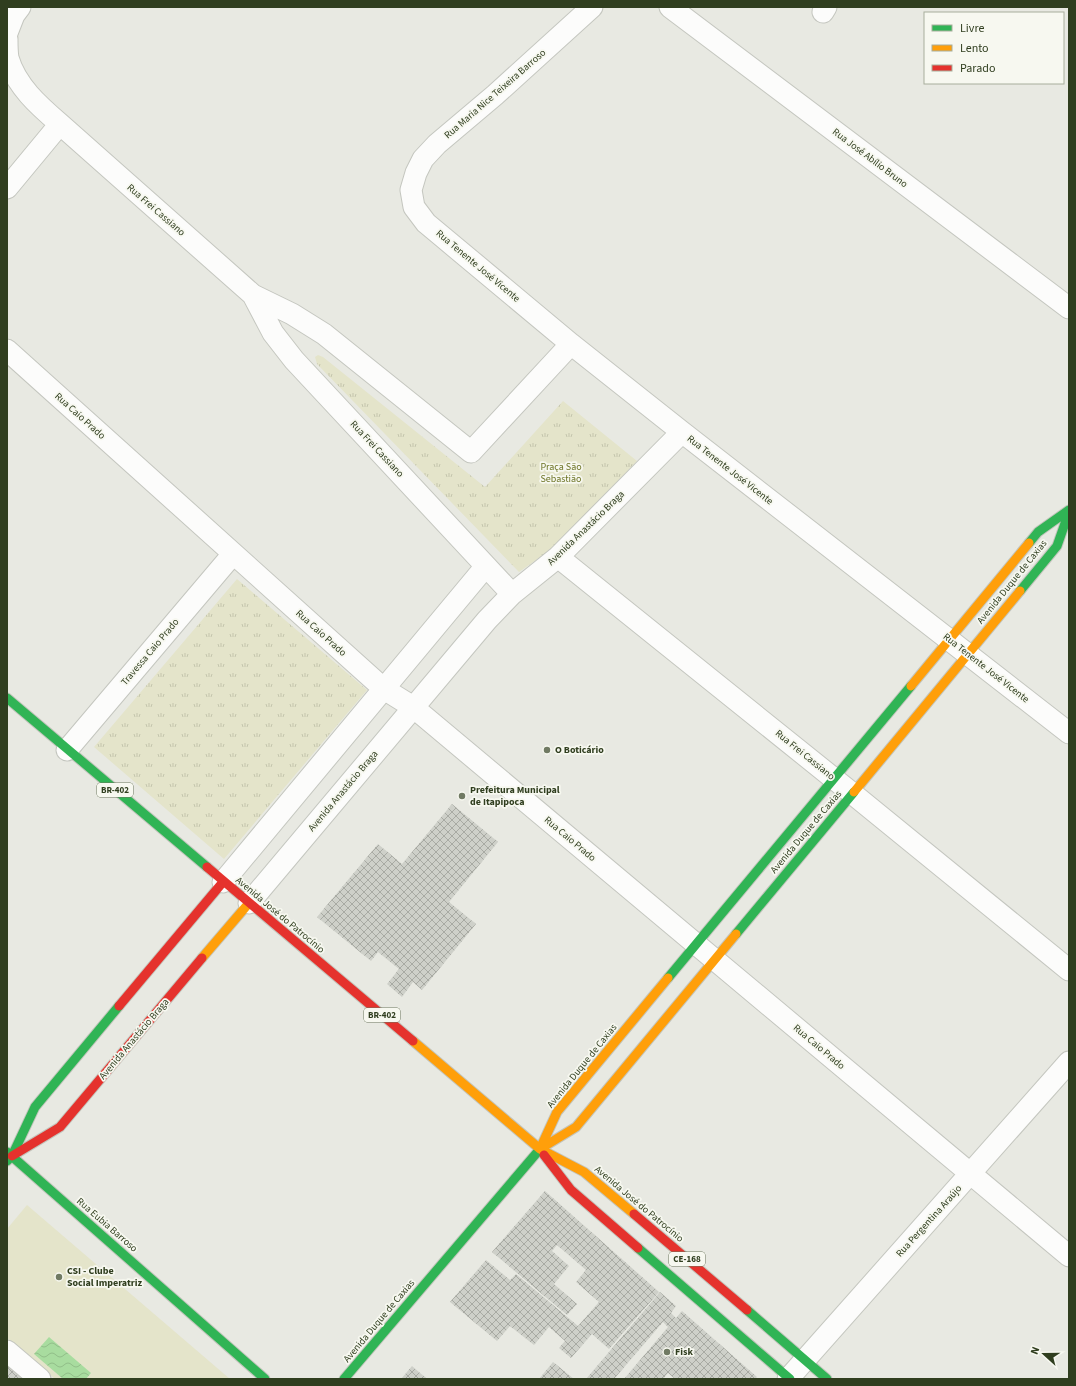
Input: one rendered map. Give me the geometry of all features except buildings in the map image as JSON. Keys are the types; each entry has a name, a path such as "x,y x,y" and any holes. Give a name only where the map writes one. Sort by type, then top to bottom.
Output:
{"main road":[{"name":"Avenida Duque de Caxias","path":"344,1379 540,1149 557,1112 1038,532 1069,511"},
{"name":"Avenida Duque de Caxias","path":"540,1149 576,1127 853,794 1057,546 1069,511"},
{"name":"Avenida José do Patrocínio","path":"7,698 540,1149 584,1172 827,1379"},
{"path":"9,1156 35,1107 223,882"},
{"name":"Avenida Anastácio Braga","path":"9,1156 60,1127 249,903"},
{"name":"Avenida José do Patrocínio","path":"540,1149 571,1190 789,1379"},
{"name":"Rua Eubia Barroso","path":"9,1156 265,1379"}],"street":[{"path":"7,33 14,15 20,7"},
{"name":"Rua Maria Nice Teixeira Barroso","path":"411,190 416,173 423,159 437,144 501,90 592,7"},
{"name":"Rua José Abílio Bruno","path":"670,7 1069,308"},
{"name":"Rua Frei Cassiano","path":"7,39 8,58 17,77 27,92 60,124 253,295 292,314 324,334 471,452 571,344"},
{"path":"7,188 60,124"},
{"name":"Rua Tenente José Vicente","path":"411,190 414,207 426,223 571,344 1069,733"},
{"name":"Rua Frei Cassiano","path":"253,295 273,333 294,360 512,594"},
{"name":"Rua Caio Prado","path":"7,350 384,689 413,707 1069,1256"},
{"name":"Avenida Anastácio Braga","path":"249,903 479,628 512,594 558,557 682,432"},
{"name":"Travessa Caio Prado","path":"67,750 233,554"},
{"name":"Rua Frei Cassiano","path":"558,557 1069,970"},
{"path":"223,882 486,566"},
{"name":"Rua Pergentina Araújo","path":"789,1379 1069,1062"},
{"path":"7,1351 40,1379"}],"green space":[{"name":"Praça São Sebastião","path":"318,355 323,357 485,487 563,401 637,461 579,523 553,548 519,572 317,364 315,357"},
{"path":"237,579 367,690 224,859 94,747"},
{"name":"CSI - Clube Social Imperatriz","path":"27,1205 230,1379 86,1379 91,1373 35,1354 63,1379 55,1379 7,1338 7,1229"}],"water":[{"path":"49,1337 91,1373 86,1379 63,1379 34,1354"}],"traffic: fast":[{"path":"1029,543 1038,532 1069,510"},
{"path":"1020,591 1057,546 1069,512"},
{"path":"668,978 911,686"},
{"path":"7,698 207,867"},
{"path":"736,934 854,792"},
{"path":"7,1161 12,1156 35,1107 119,1006"},
{"path":"344,1379 540,1149"},
{"path":"7,1152 265,1379"},
{"path":"638,1248 790,1379"},
{"path":"747,1310 827,1379"}],"traffic: slow":[{"path":"911,686 1029,543"},
{"path":"854,792 1020,591"},
{"path":"202,958 249,903"},
{"path":"540,1149 576,1127 736,934"},
{"path":"540,1149 557,1112 668,978"},
{"path":"413,1041 540,1149 584,1172 634,1214"}],"traffic: jam":[{"path":"207,867 413,1041"},
{"path":"119,1006 223,882"},
{"path":"12,1156 60,1127 202,958"},
{"path":"544,1155 571,1190 638,1248"},
{"path":"634,1214 747,1310"}],"place":[{"name":"O Boticário","path":"547,750"},
{"name":"Prefeitura Municipal de Itapipoca","path":"462,796"},
{"name":"CSI - Clube Social Imperatriz","path":"59,1277"},
{"name":"Fisk","path":"667,1352"}]}
